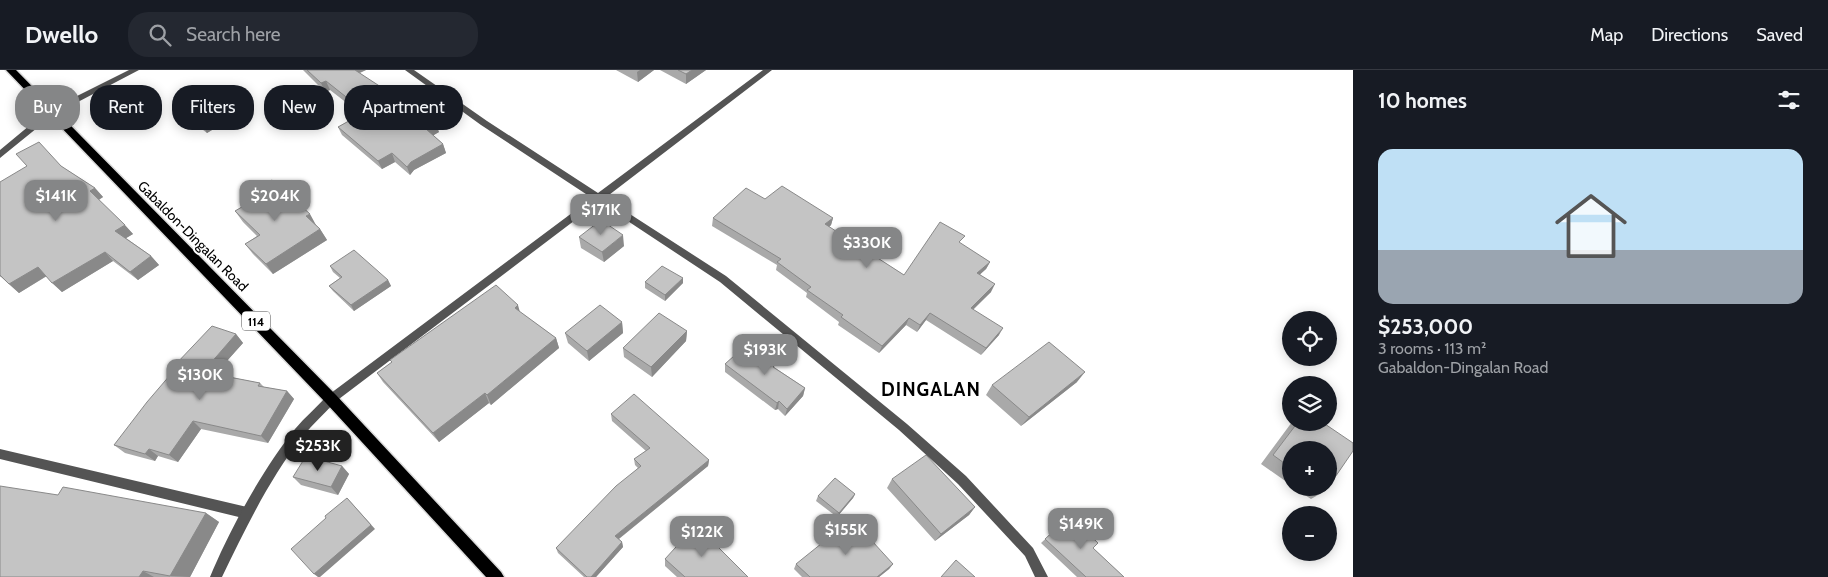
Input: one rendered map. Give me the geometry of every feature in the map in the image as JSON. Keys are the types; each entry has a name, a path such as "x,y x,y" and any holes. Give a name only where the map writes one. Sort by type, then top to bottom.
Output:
{"main road":[{"name":"Gabaldon-Dingalan Road","path":"11,70 25,85"},
{"name":"Gabaldon-Dingalan Road","path":"67,130 331,399 496,577"}],"street":[{"path":"80,98 135,70"},
{"path":"409,70 484,124 722,279 903,427 962,480 1029,552 1042,577"},
{"path":"216,577 247,513 299,433 331,399 768,70"},
{"path":"0,155 30,130"},
{"path":"0,454 247,513"}],"building":[{"path":"307,70 355,70 378,85 344,85 344,95 334,87 334,85 326,81 321,83"},
{"path":"678,70 692,70 686,74"},
{"path":"344,124 344,130 427,130 443,144 411,162 407,167 392,153 378,161 338,127"},
{"path":"39,142 61,166 95,188 90,191 125,225 115,231 151,256 130,272 105,252 52,283 38,267 9,284 0,275 0,182 27,166 16,154"},
{"path":"272,180 310,214 306,216 320,229 266,264 245,244 260,235 235,211 254,200 248,194"},
{"path":"782,186 833,218 825,224 904,275 940,222 965,236 959,242 990,262 977,273 995,284 971,308 1003,328 986,348 930,313 920,325 909,318 882,346 841,317 843,315 807,290 811,287 777,262 781,259 713,218 746,188 765,199"},
{"path":"601,220 623,235 602,252 579,237"},
{"path":"354,250 388,280 351,305 329,286 342,277 330,266"},
{"path":"662,266 683,278 665,295 645,282"},
{"path":"496,285 518,305 515,308 556,338 487,395 485,393 433,433 377,373 392,362 390,360"},
{"path":"600,305 622,322 587,351 565,333"},
{"path":"659,313 687,331 651,367 623,348"},
{"path":"212,326 236,334 203,372 260,383 258,386 287,391 261,436 193,421 169,455 149,449 145,454 114,445 177,367 184,369 175,365"},
{"path":"1049,342 1085,372 1029,417 992,385"},
{"path":"746,344 775,365 773,367 805,388 787,409 779,401 777,403 725,364 735,355 733,353 740,345 743,347"},
{"path":"634,394 709,460 615,536 622,542 591,577 587,577 556,548 616,486 641,466 634,459 650,448 611,414"},
{"path":"1291,431 1335,431 1353,443 1353,451 1337,474 1337,441 1284,441"},
{"path":"1282,443 1282,462 1273,455"},
{"path":"926,455 975,507 941,534 892,479"},
{"path":"306,456 342,466 331,487 293,477"},
{"path":"835,478 855,494 839,513 818,496"},
{"path":"0,486 58,495 63,487 206,513 170,576 143,571 139,577 0,577"},
{"path":"347,498 371,525 314,574 291,549 326,518 325,516"},
{"path":"1070,516 1098,543 1093,548 1124,577 1086,577 1045,539"},
{"path":"852,519 893,564 877,577 810,577 796,564"},
{"path":"696,525 748,577 685,577 665,559"},
{"path":"956,560 975,577 941,577"}],"district":[{"name":"DINGALAN","path":"931,389"}]}
